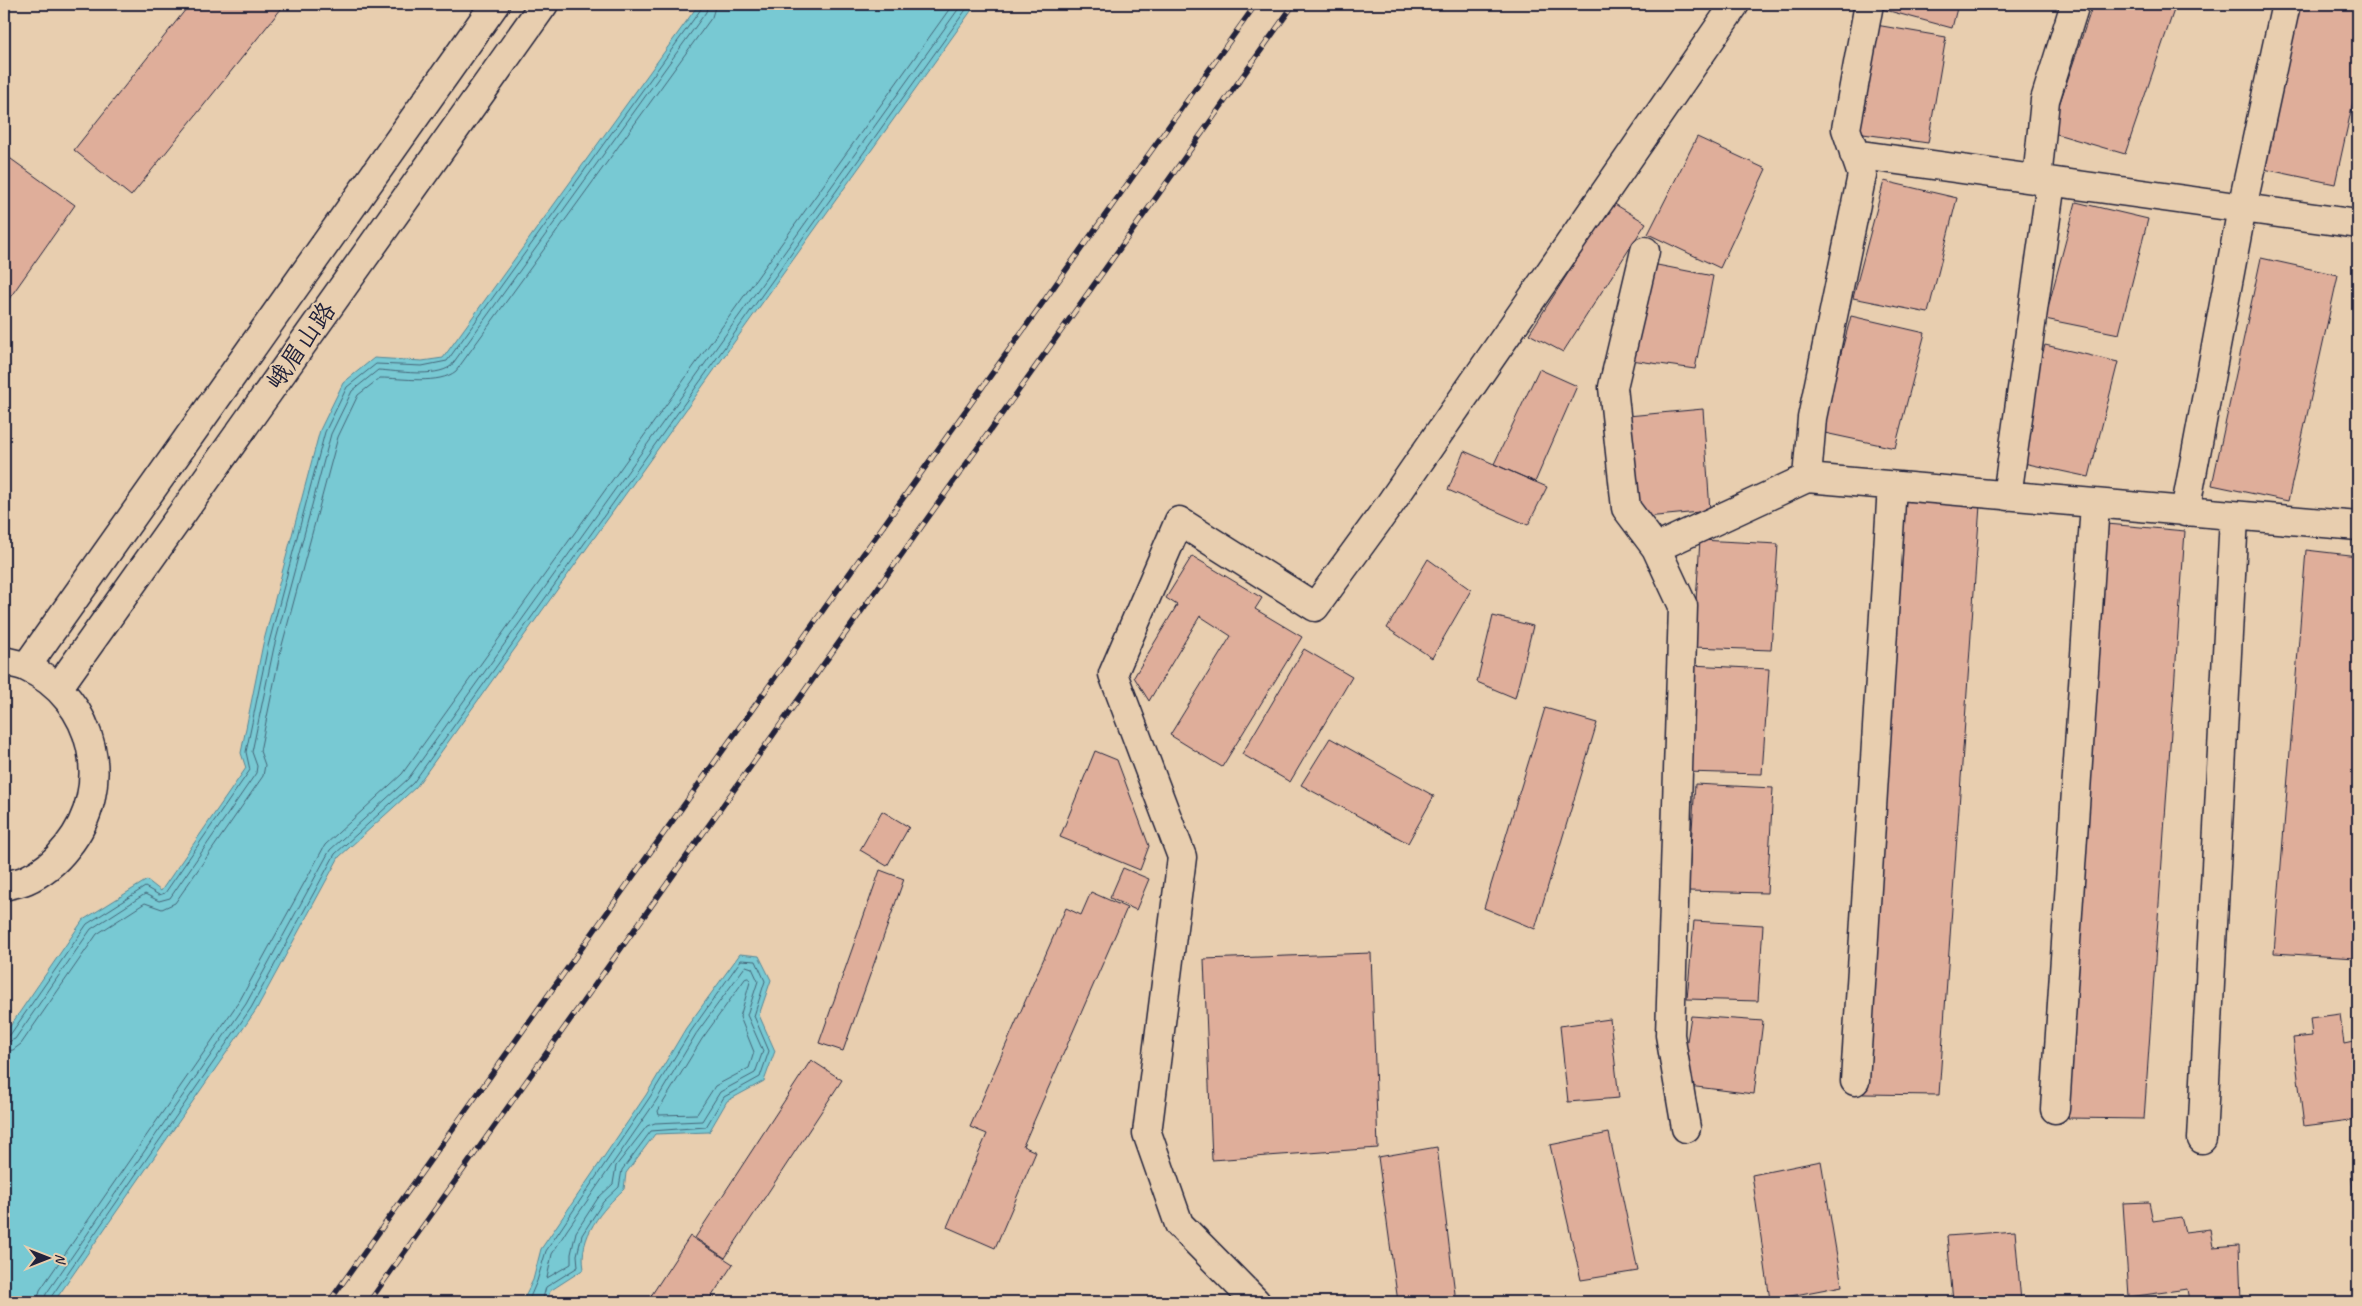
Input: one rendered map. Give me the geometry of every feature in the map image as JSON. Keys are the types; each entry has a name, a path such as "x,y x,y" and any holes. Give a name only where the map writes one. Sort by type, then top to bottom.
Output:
{"street":[{"name":"峨眉山路","path":"15,664 495,4"},
{"name":"峨眉山路","path":"58,688 544,4"},
{"path":"1256,1302 1178,1224 1146,1133 1182,857 1112,674 1178,521 1315,607 1390,504 1735,4"},
{"path":"1808,478 1812,418 1862,176 1846,129 1869,4"},
{"path":"2007,496 2044,181 2045,100 2075,4"},
{"path":"2184,512 2242,208 2286,4"},
{"path":"1854,154 2358,224"},
{"path":"1645,251 1613,388 1626,508 1656,548 1683,606 1670,1035 1686,1128"},
{"path":"1656,548 1808,478 2358,526"},
{"path":"1855,1081 1892,486"},
{"path":"2054,1109 2095,504"},
{"path":"2202,1138 2234,516"},
{"path":"4,886 26,880 57,860 80,831 93,797 94,757 82,720 58,688 15,664"}],"water":[{"path":"699,4 976,4 416,787 339,857 256,1010 54,1302 4,1302 4,1035 83,920 147,880 161,891 246,768 241,753 263,644 320,430 343,383 374,358 422,361 443,358"},
{"path":"740,954 759,956 771,980 759,1015 775,1051 764,1081 727,1101 709,1132 655,1134 626,1173 624,1189 600,1215 588,1235 583,1257 584,1269 550,1291 547,1302 522,1302 533,1280 541,1249 646,1095 686,1028"}],"building":[{"path":"4,4 12,4 4,23"},
{"path":"190,4 285,4 131,196 74,150"},
{"path":"1879,4 1958,4 1952,28 1878,8"},
{"path":"2093,4 2176,4 2125,154 2050,132"},
{"path":"2295,4 2358,4 2358,79 2335,184 2259,168"},
{"path":"1876,25 1946,37 1928,143 1856,133"},
{"path":"1697,137 1766,169 1720,268 1648,234"},
{"path":"4,154 75,205 4,306"},
{"path":"1884,181 1957,198 1928,313 1853,298"},
{"path":"2076,202 2148,219 2119,334 2045,319"},
{"path":"1613,203 1646,223 1563,352 1529,334"},
{"path":"2261,258 2338,275 2288,501 2212,485"},
{"path":"1647,263 1713,276 1695,369 1624,359"},
{"path":"1851,316 1925,333 1895,448 1820,432"},
{"path":"2045,345 2118,362 2089,477 2014,461"},
{"path":"1539,369 1577,386 1535,482 1494,464"},
{"path":"1703,409 1710,511 1635,518 1628,416"},
{"path":"1464,451 1547,487 1528,525 1448,490"},
{"path":"1902,498 1980,505 1939,1095 1863,1094"},
{"path":"2107,524 2185,531 2144,1119 2068,1118"},
{"path":"1700,540 1778,544 1771,650 1693,647"},
{"path":"2306,550 2358,556 2358,921 2355,958 2274,953"},
{"path":"1192,556 1262,598 1255,609 1302,637 1222,767 1170,735 1231,636 1200,616 1149,701 1134,677 1177,605 1166,598"},
{"path":"1428,559 1471,590 1432,658 1387,628"},
{"path":"1493,616 1533,626 1515,698 1477,682"},
{"path":"1304,649 1352,677 1290,782 1242,754"},
{"path":"1691,665 1769,669 1762,774 1684,772"},
{"path":"1545,708 1597,723 1535,929 1484,908"},
{"path":"1330,738 1434,796 1408,843 1301,785"},
{"path":"1095,751 1117,760 1149,846 1140,870 1060,837"},
{"path":"1695,784 1773,788 1767,893 1688,891"},
{"path":"882,811 909,827 887,866 860,850"},
{"path":"1123,868 1149,879 1136,910 1110,898"},
{"path":"880,870 904,879 843,1051 819,1043"},
{"path":"1091,892 1127,908 1023,1146 1036,1152 995,1248 947,1227 987,1134 970,1127 1066,908 1081,915"},
{"path":"1694,921 1763,925 1758,1001 1687,999"},
{"path":"1371,953 1378,1148 1212,1160 1204,959"},
{"path":"2340,1014 2344,1044 2358,1041 2358,1119 2304,1126 2293,1038 2312,1036 2310,1018"},
{"path":"1691,1016 1763,1021 1754,1094 1680,1085"},
{"path":"1610,1019 1619,1098 1568,1102 1560,1026"},
{"path":"811,1060 842,1080 725,1258 695,1238"},
{"path":"1609,1133 1638,1271 1581,1280 1550,1145"},
{"path":"1437,1147 1456,1302 1398,1302 1378,1157"},
{"path":"1821,1161 1842,1286 1770,1300 1752,1175"},
{"path":"2351,1171 2358,1171 2358,1239"},
{"path":"2149,1202 2153,1221 2181,1217 2185,1232 2210,1229 2213,1247 2239,1245 2241,1302 2212,1302 2212,1299 2189,1301 2187,1289 2129,1297 2123,1203"},
{"path":"2015,1231 2021,1302 1953,1302 1947,1236"},
{"path":"690,1236 733,1264 708,1302 647,1302"}],"railway":[{"path":"329,1302 1256,4"},
{"path":"369,1302 1294,4"}]}
